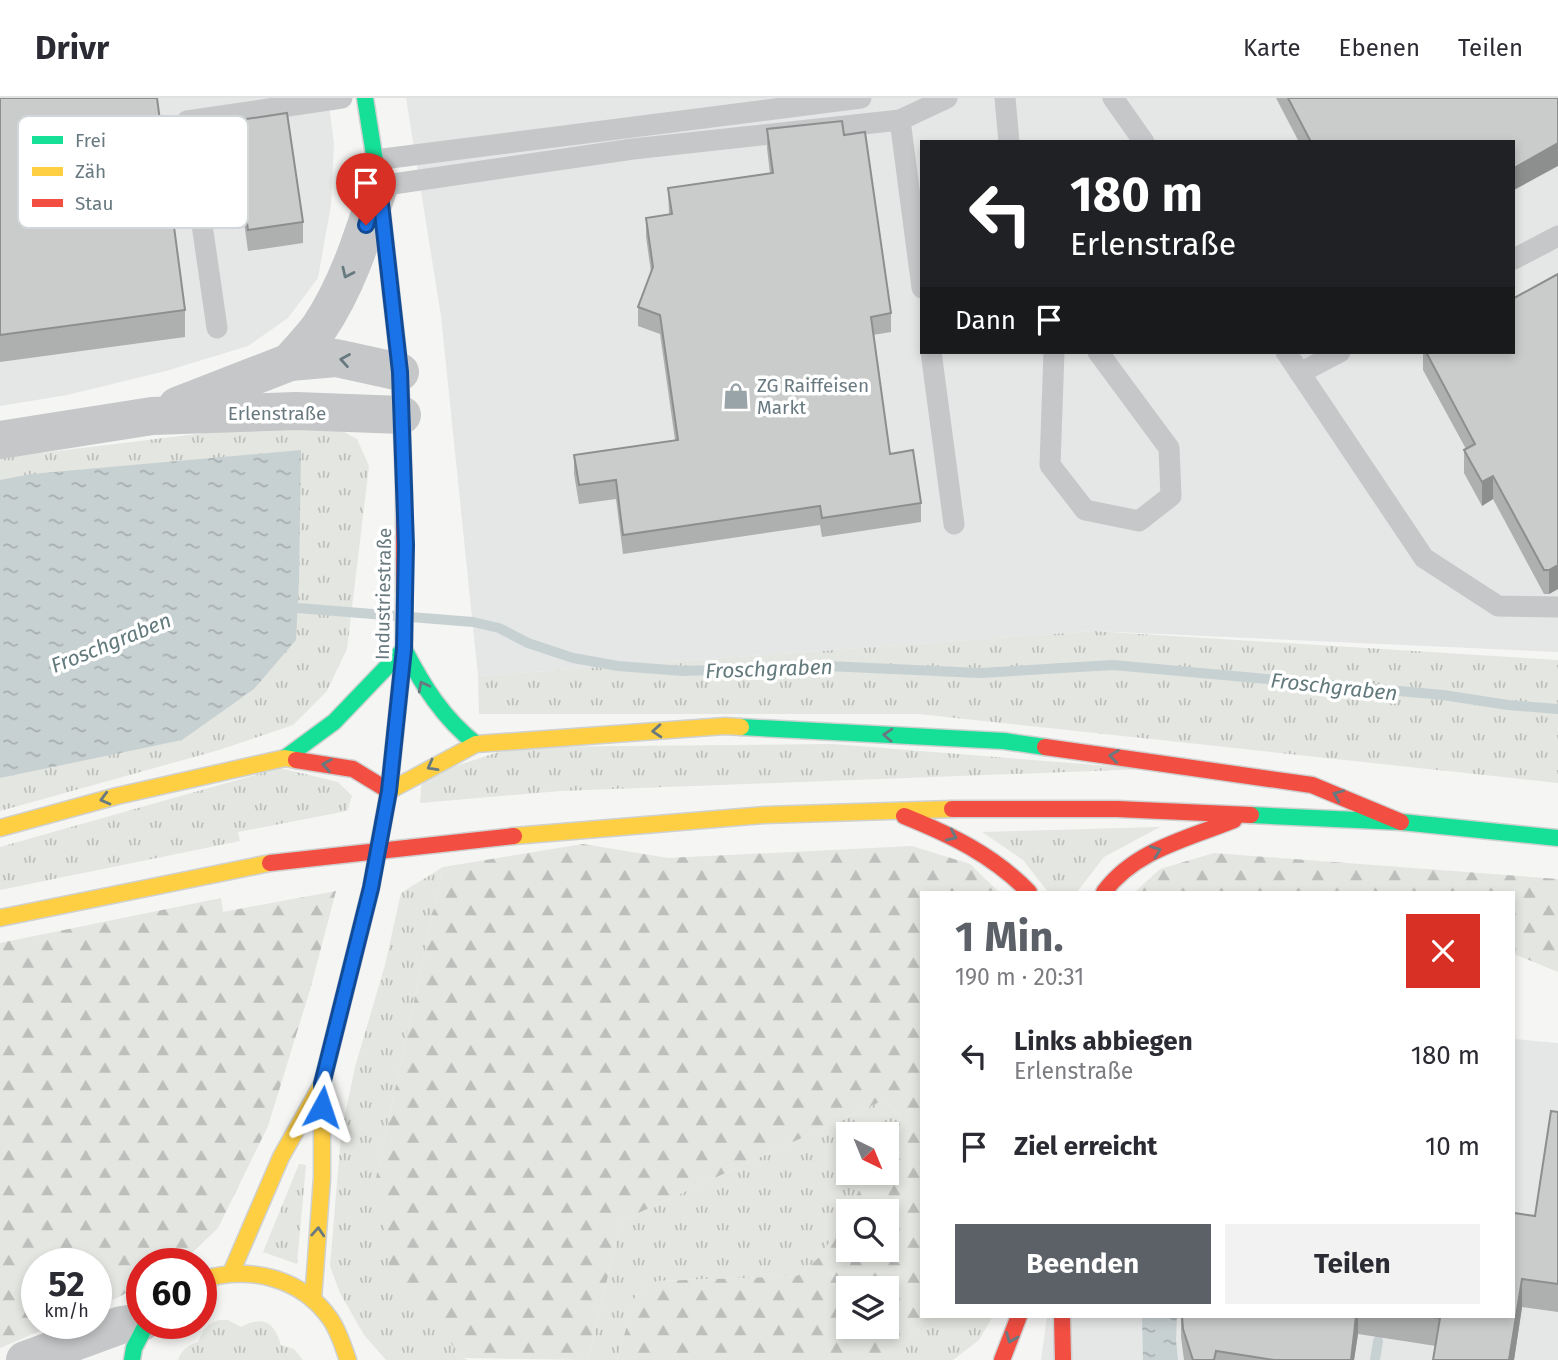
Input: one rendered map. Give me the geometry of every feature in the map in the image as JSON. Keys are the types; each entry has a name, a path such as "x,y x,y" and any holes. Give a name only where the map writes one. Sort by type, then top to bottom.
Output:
{"main road":[{"name":"Industriestraße","path":"322,1084 371,888 389,791 404,649 406,590 400,372 377,173 365,98"},
{"path":"0,828 117,796 285,758 309,745 336,722 404,649 430,699 447,720 476,744"},
{"path":"285,758 353,769 389,791 476,744 725,726 1004,741 1312,785 1401,822"},
{"path":"0,918 270,863 514,836 765,815 889,810 1117,809 1401,822 1558,838"},
{"path":"889,810 955,836 980,850 1007,869 1028,891"},
{"path":"1105,891 1116,876 1139,858 1249,815"},
{"path":"231,1273 281,1157 322,1084"},
{"path":"313,1300 322,1178 322,1084"},
{"path":"217,1276 231,1273 267,1276 284,1281 313,1300 335,1328 348,1360"},
{"path":"1002,1360 1018,1318"},
{"path":"1062,1318 1063,1360"},
{"path":"132,1360 137,1339"}],"street":[{"name":"Erlenstraße","path":"290,362 318,329 337,295 360,244 377,173"},
{"name":"Erlenstraße","path":"152,416 290,362 337,358 400,372"},
{"name":"Erlenstraße","path":"0,440 152,416 296,411 402,415"},
{"path":"25,1360 126,1324"}],"lane":[{"path":"221,116 342,98"},
{"path":"377,173 861,98"},
{"path":"377,173 900,120 947,98"},
{"path":"1005,98 1009,140"},
{"path":"1113,98 1143,140"},
{"path":"900,120 920,273"},
{"path":"203,228 218,328"},
{"path":"1515,258 1558,236"},
{"path":"931,354 954,524"},
{"path":"1054,354 1050,465 1085,510 1139,521 1171,496 1169,448 1099,354"},
{"path":"1287,354 1424,558 1498,606 1558,607"},
{"path":"1300,373 1336,354"}],"shaded area":[{"path":"0,98 328,98 334,143 331,205 318,278 288,318 248,346 166,371 67,395 0,406"},
{"path":"406,98 1558,98 1558,652 1093,631 478,676 441,316"},
{"path":"1515,1039 1558,1043 1558,1360 1041,1360 1047,1318 1515,1318"}],"green space":[{"path":"295,422 331,425 357,439 369,466 347,649 327,691 293,725 219,750 0,811 0,458"},
{"path":"1093,631 1558,660 1558,783 919,714 479,714 478,676"},
{"path":"832,744 1146,769 561,791 420,803 422,777 514,747"},
{"path":"280,768 338,782 352,796 347,811 238,832 240,841 0,890 0,847"},
{"path":"1160,827 1104,857 1078,891 1047,891 1023,860 982,832"},
{"path":"583,844 668,858 912,846 970,864 998,891 920,891 920,1318 931,1318 896,1348 864,1360 617,1360 636,1294 657,1281 797,1276 822,1255 836,1231 836,1262 899,1262 899,1199 854,1199 862,1185 900,1185 900,1122 898,1122 901,1116 884,1100 621,1221 588,1360 463,1358 390,1270 376,1178 443,867"},
{"path":"1214,853 1558,879 1558,972 1515,954 1515,891 1136,891 1160,869"},
{"path":"443,867 376,1178 463,1358 468,1360 386,1360 364,1335 340,1293 330,1266 341,1134 355,1067 385,965 401,893"},
{"path":"336,891 310,990 268,1126 218,1228 197,1248 126,1248 126,1293 112,1300 112,1248 21,1248 21,1339 0,1348 0,943 221,898 223,912"},
{"path":"884,1100 901,1116 898,1122 836,1122"},
{"path":"836,1122 836,1185 862,1185 854,1199 836,1199 836,1231 822,1255 797,1276 657,1281 636,1294 617,1360 588,1360 621,1221"},
{"path":"299,1164 306,1165 297,1264 263,1252"},
{"path":"931,1318 992,1318 979,1340 953,1360 864,1360 896,1348"},
{"path":"228,1320 241,1327 262,1321 267,1323 275,1331 281,1345 294,1349 303,1360 178,1360 185,1348 200,1339 217,1339 217,1321"}],"water":[{"path":"301,450 296,640 254,689 182,740 0,778 0,480 31,474"},
{"path":"1142,1318 1177,1318 1178,1360 1143,1360"}],"building":[{"path":"0,98 157,98 159,116 18,116 18,228 174,228 185,310 0,335"},
{"path":"1288,98 1558,98 1558,143 1515,167 1515,140 1310,140"},
{"path":"287,113 303,222 248,230 248,119"},
{"path":"842,121 844,135 865,132 891,313 871,317 890,454 913,450 921,503 822,518 820,506 623,535 616,480 579,485 574,455 678,440 660,315 638,307 653,267 646,218 672,214 668,188 773,173 767,129"},
{"path":"1558,274 1558,565 1549,570 1544,570 1493,476 1482,482 1464,450 1475,444 1427,354 1515,354 1515,297"},
{"path":"1551,1111 1558,1112 1558,1284 1522,1279 1509,1360 1433,1360 1440,1318 1515,1318 1515,1213 1535,1216"},
{"path":"1182,1318 1356,1318 1351,1360 1274,1360 1216,1351 1214,1360 1193,1360"}],"waterway":[{"name":"Froschgraben","path":"285,607 473,622 499,628 528,643 573,658 618,666 683,671 827,666 980,673 1113,665 1443,695 1558,709"},
{"path":"1375,1360 1378,1341"}],"traffic: fast":[{"path":"365,98 379,186 400,372"},
{"path":"404,649 435,701 453,723 476,744"},
{"path":"285,758 334,722 404,649"},
{"path":"741,727 1004,741 1045,747"},
{"path":"1251,815 1401,822 1558,838"},
{"path":"132,1360 139,1339"}],"traffic: slow":[{"path":"389,791 476,744 741,727"},
{"path":"0,828 117,796 285,758 296,760"},
{"path":"514,836 765,815 952,809"},
{"path":"231,1273 281,1157 322,1084 371,888 378,849"},
{"path":"0,918 270,863"},
{"path":"313,1300 322,1178 322,1086"},
{"path":"217,1276 255,1275 290,1284 319,1305 331,1320 348,1360"}],"traffic: jam":[{"path":"378,849 389,791 404,649 404,491 400,372"},
{"path":"1045,747 1312,785 1401,822"},
{"path":"296,760 353,769 389,791"},
{"path":"952,809 1117,809 1251,815"},
{"path":"904,816 971,847 1001,867 1028,891"},
{"path":"1105,891 1131,866 1146,856 1234,820"},
{"path":"270,863 514,836"},
{"path":"1002,1360 1018,1318"},
{"path":"1062,1318 1063,1360"}],"place":[{"name":"ZG Raiffeisen Markt","path":"736,396"}],"route":[{"path":"322,1107 322,1084 371,888 389,791 404,649 406,545 400,372 379,186 366,225"}]}
